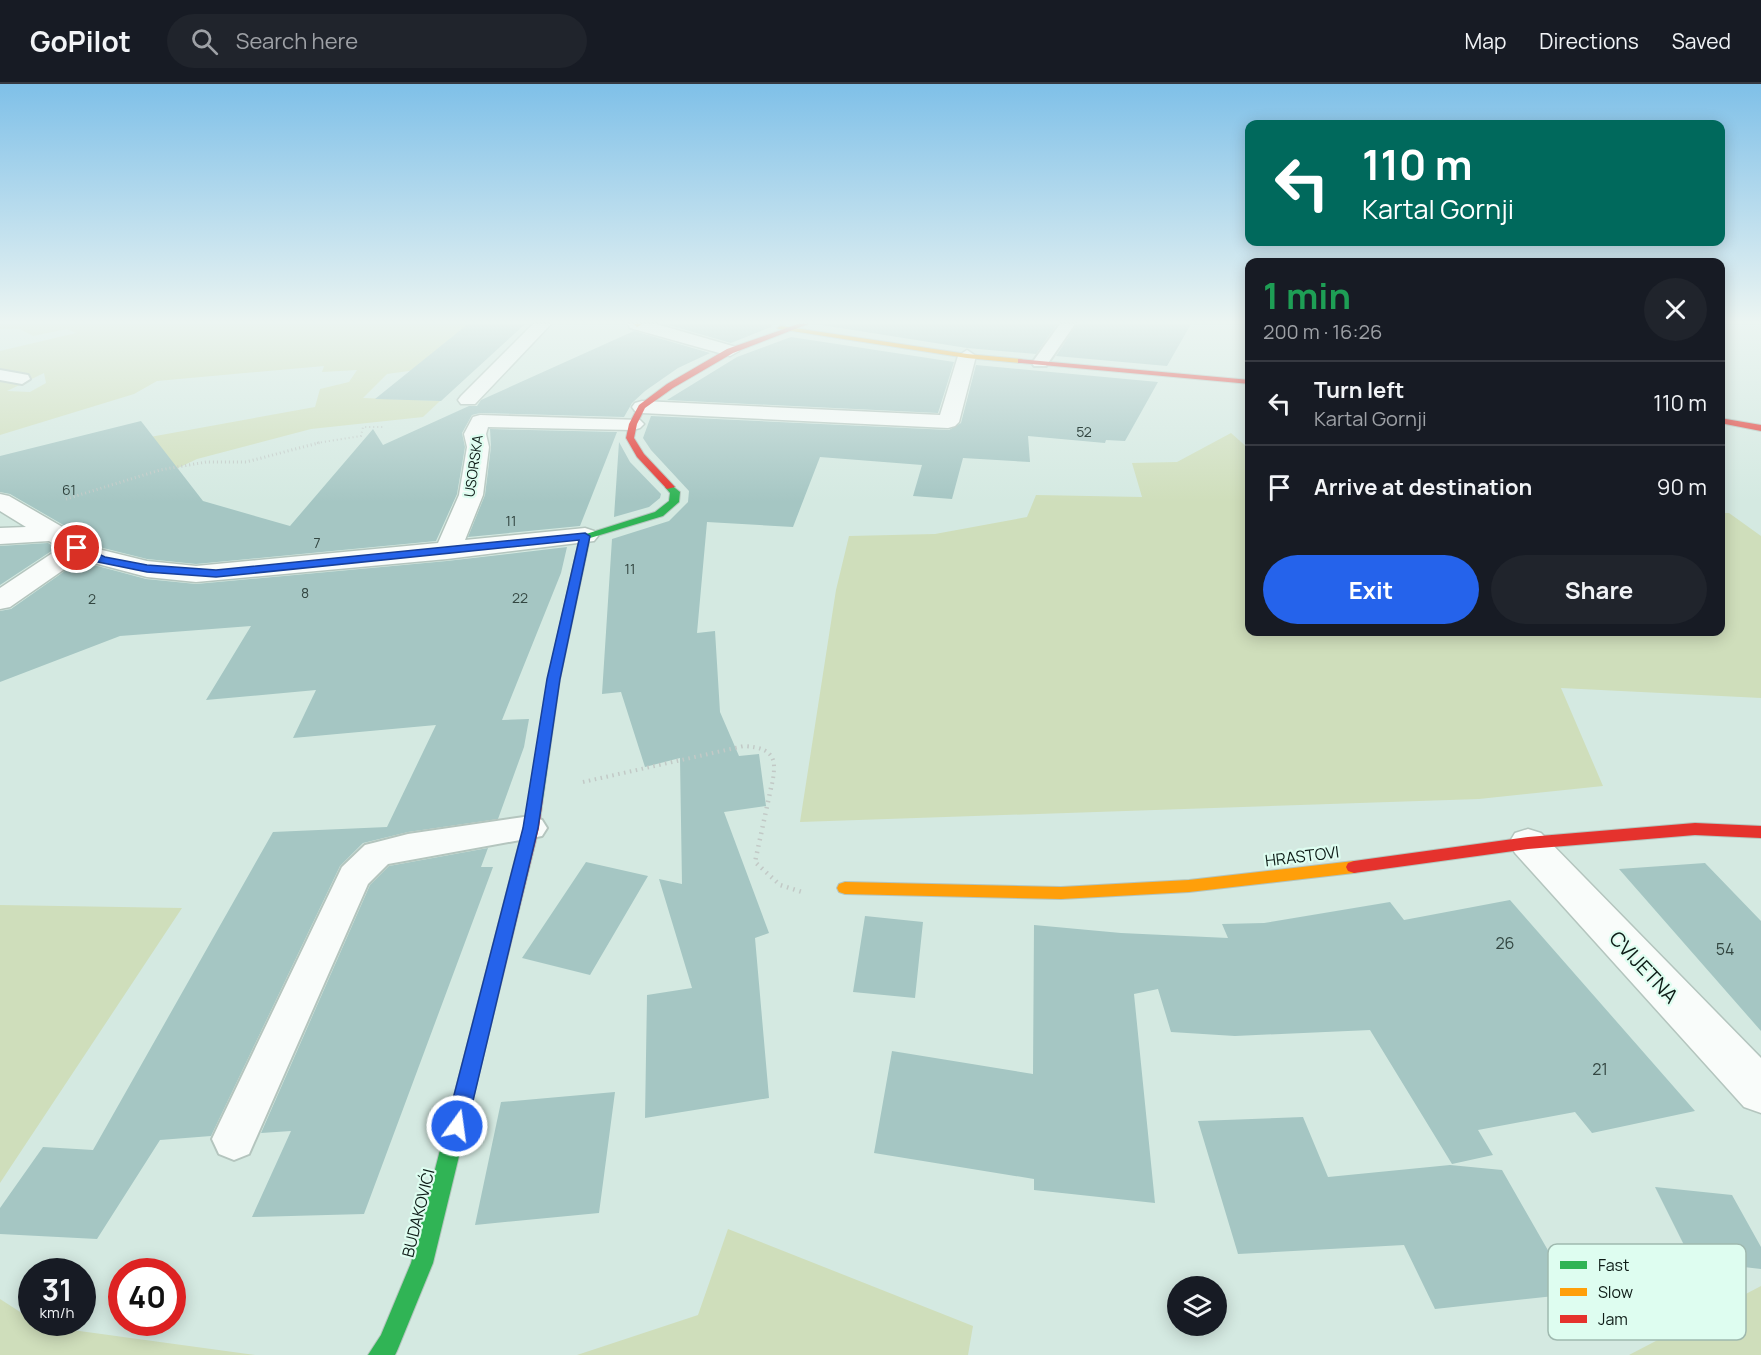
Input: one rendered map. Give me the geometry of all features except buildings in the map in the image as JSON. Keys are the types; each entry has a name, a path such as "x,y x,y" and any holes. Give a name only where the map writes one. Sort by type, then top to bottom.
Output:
{"street":[{"path":"468,400 484,383"},
{"path":"0,501 77,548 110,561 147,569 196,574 585,536 659,514 674,502 675,492 640,455 630,438 638,416 675,383"},
{"path":"638,416 948,422 960,383"},
{"name":"USORSKA","path":"447,551 471,495 478,447 475,434 480,421 638,416"},
{"path":"1725,421 1761,428"},
{"path":"0,536 53,533"},
{"name":"BUDAKOVIĆI","path":"380,1355 389,1344 423,1263 531,828 554,679 585,536"},
{"path":"0,601 77,548"},
{"name":"HRASTOVI","path":"844,888 1061,893 1189,886 1436,857 1528,843 1695,829 1761,831"},
{"name":"CVIJETNA","path":"1528,843 1761,1091"}],"lane":[{"path":"234,1138 354,876 377,854 408,846 531,828"}],"path":[{"path":"24,516 64,499 160,470 206,462 246,462 326,441 353,439 361,436 363,428 374,425 384,427"},
{"path":"537,792 744,746 762,747 771,756 776,766 755,862 780,885 805,893 844,888"}],"green space":[{"path":"0,383 23,383 7,391 30,392 45,383 153,383 134,394 0,435"},
{"path":"344,383 378,383 363,398 440,401 423,417 311,429 197,459 178,468 92,467 139,439 315,407 320,389"},
{"path":"1231,433 1245,445 1245,636 1725,636 1725,513 1729,513 1761,536 1761,698 1561,688 1603,786 1479,799 800,822 836,590 849,536 935,534 1027,517 1036,495 1142,497 1132,463 1177,462"},
{"path":"0,905 182,908 0,1183"},
{"path":"728,1229 973,1326 968,1355 577,1355 698,1315"},
{"path":"1761,1286 1761,1355 1629,1355 1658,1340 1746,1340 1746,1294"},
{"path":"0,1299 18,1311 18,1336 96,1336 96,1333 255,1355 0,1355"}],"traffic: fast":[{"path":"536,798 554,679 585,536 659,514 674,502 675,492 670,487"},
{"path":"380,1355 389,1343 422,1263 459,1115"}],"traffic: slow":[{"path":"845,888 1061,893 1189,886 1354,867"}],"traffic: jam":[{"path":"670,487 640,455 630,438 633,424 642,407 675,383"},
{"path":"1725,421 1761,428"},
{"path":"459,1115 531,828 536,798"},
{"path":"1354,867 1528,843 1695,829 1761,832"}],"route":[{"path":"77,548 110,561 147,569 196,574 585,536 554,679 531,828 457,1126"}]}
